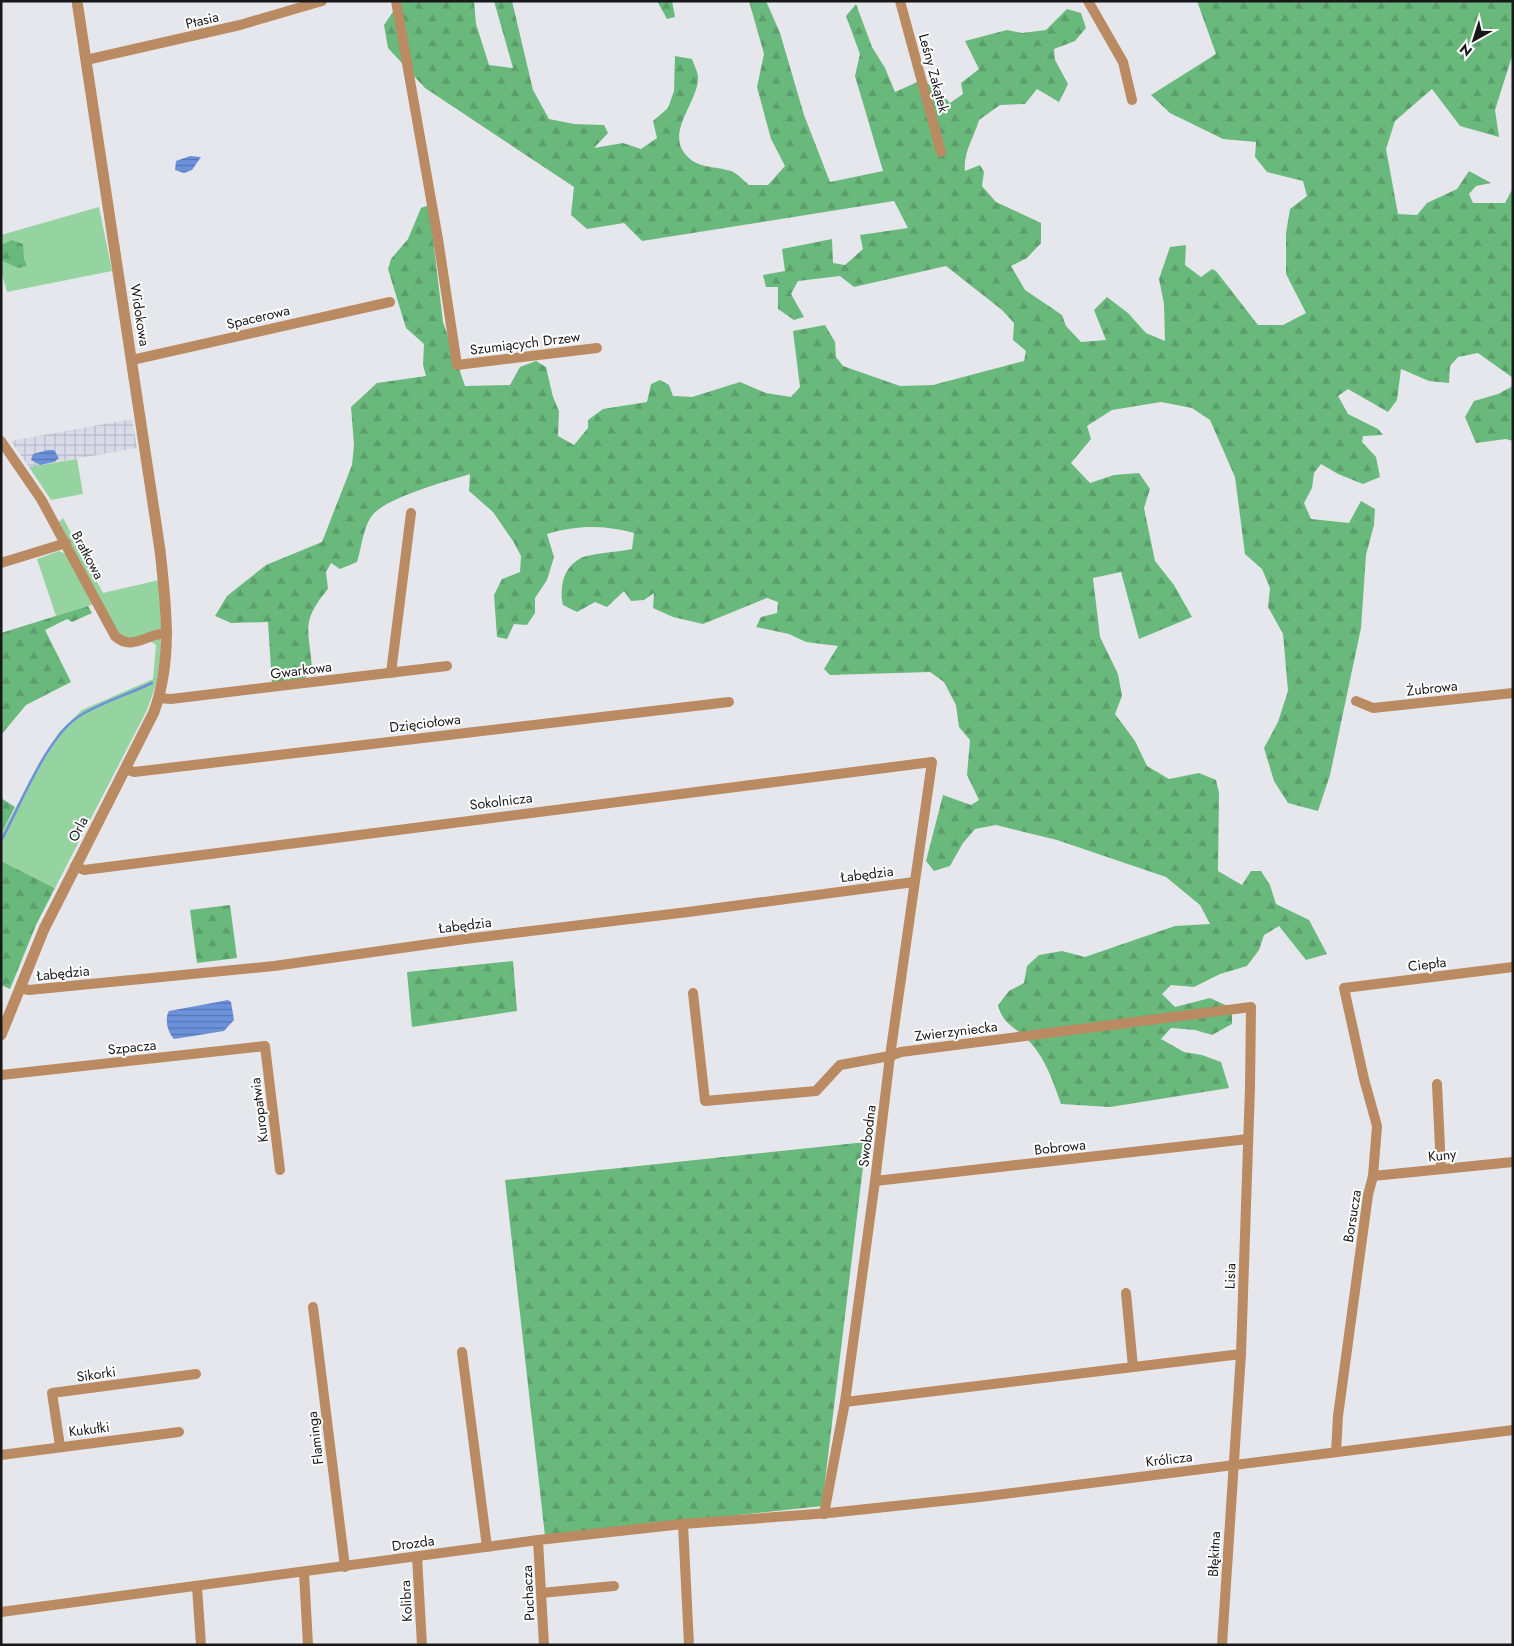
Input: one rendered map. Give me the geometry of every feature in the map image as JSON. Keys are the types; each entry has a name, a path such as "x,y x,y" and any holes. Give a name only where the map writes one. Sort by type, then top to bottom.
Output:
{"street":[{"name":"Widokowa","path":"77,1 160,550 167,633"},
{"name":"Ptasia","path":"86,60 240,25 322,1"},
{"name":"Szumiących Drzew","path":"396,1 457,365 597,348"},
{"name":"Leśny Zakątek","path":"900,1 941,152"},
{"path":"1088,1 1123,62 1132,100"},
{"name":"Spacerowa","path":"132,360 390,302"},
{"name":"Bratkowa","path":"1,441 41,498 115,636 121,642 136,642 158,633 167,633"},
{"path":"390,673 411,513"},
{"path":"1,563 66,543"},
{"name":"Orla","path":"1,1035 44,929 159,698 165,666 167,633"},
{"name":"Gwarkowa","path":"159,698 170,699 447,666"},
{"name":"Żubrowa","path":"1356,701 1372,708 1513,694"},
{"name":"Dzięciołowa","path":"125,769 134,772 729,702"},
{"name":"Sokolnicza","path":"75,866 84,870 932,762"},
{"name":"Swobodna","path":"827,1513 845,1402 890,1056 932,762"},
{"name":"Łabędzia","path":"20,988 29,990 274,966 465,939 914,882"},
{"name":"Ciepła","path":"1344,988 1513,967"},
{"name":"Borsucza","path":"1336,1452 1344,1371 1368,1195 1374,1176 1377,1126 1364,1080 1344,988"},
{"name":"Zwierzyniecka","path":"693,993 705,1101 816,1091 840,1065 902,1052 1251,1008 1250,1088"},
{"name":"Szpacza","path":"1,1076 265,1046"},
{"name":"Kuropatwia","path":"265,1046 280,1170"},
{"path":"1437,1084 1441,1169"},
{"name":"Lisia","path":"1233,1465 1241,1354 1250,1088"},
{"name":"Bobrowa","path":"875,1181 1248,1139"},
{"name":"Kuny","path":"1374,1176 1513,1162"},
{"path":"1126,1292 1134,1367"},
{"name":"Flaminga","path":"313,1307 345,1566"},
{"path":"462,1352 486,1547"},
{"path":"845,1402 1241,1354"},
{"name":"Sikorki","path":"60,1446 52,1393 196,1374"},
{"name":"Królicza","path":"827,1513 1513,1430"},
{"name":"Kukułki","path":"1,1455 179,1432"},
{"name":"Błękitna","path":"1222,1645 1233,1465"},
{"name":"Drozda","path":"1,1612 304,1573 538,1540 683,1524 827,1513"},
{"path":"683,1524 690,1645"},
{"name":"Puchacza","path":"538,1540 544,1645"},
{"name":"Kolibra","path":"417,1557 422,1645"},
{"path":"304,1573 308,1645"},
{"path":"541,1593 614,1586"},
{"path":"197,1587 201,1645"}],"shaded area":[{"path":"132,419 137,448 29,467 11,441"}],"green space":[{"path":"397,1 474,1 476,24 489,65 513,68 494,1 512,1 533,90 549,119 574,124 604,125 608,133 594,148 623,143 641,149 657,138 653,121 668,108 674,91 675,56 692,59 698,75 697,86 681,126 680,145 685,154 695,162 731,171 749,185 768,185 785,166 771,139 757,87 764,54 749,1 766,1 780,33 804,115 830,182 883,171 855,76 860,54 846,16 856,4 872,47 885,68 895,92 922,80 938,90 950,103 963,94 961,83 979,69 965,41 1007,30 1022,33 1046,30 1067,9 1081,13 1086,28 1075,41 1054,49 1055,60 1068,84 1059,102 1037,89 1025,104 1000,105 979,120 967,151 965,171 980,165 984,172 982,186 996,202 1041,223 1041,243 1027,258 1011,266 1025,290 1062,315 1066,326 1081,342 1106,340 1094,310 1107,297 1128,313 1146,333 1165,341 1164,304 1159,279 1170,247 1186,245 1185,265 1201,277 1212,269 1216,271 1258,325 1283,325 1306,313 1286,274 1286,233 1290,209 1307,196 1303,181 1267,172 1255,157 1256,142 1223,139 1170,113 1151,95 1216,54 1197,1 1513,1 1513,53 1495,110 1499,137 1460,126 1432,89 1395,121 1386,149 1398,214 1417,215 1427,203 1457,189 1469,171 1491,183 1476,186 1469,194 1473,203 1505,203 1513,188 1513,378 1478,353 1458,357 1450,366 1449,383 1429,381 1401,369 1397,400 1388,412 1348,389 1338,396 1348,414 1378,429 1383,435 1363,436 1362,442 1376,457 1380,477 1363,484 1338,474 1321,464 1314,473 1312,488 1304,503 1311,519 1349,523 1361,501 1375,509 1374,525 1366,555 1361,628 1330,775 1318,811 1288,803 1274,781 1264,748 1278,722 1288,691 1283,634 1268,607 1270,588 1262,569 1245,554 1235,477 1210,420 1192,408 1161,402 1112,410 1087,426 1091,439 1071,463 1090,483 1114,475 1139,473 1150,489 1144,508 1155,561 1174,585 1192,617 1139,639 1121,572 1093,578 1100,637 1118,674 1122,696 1115,714 1135,741 1147,766 1169,779 1199,773 1216,780 1219,793 1218,871 1242,885 1251,871 1261,871 1270,885 1276,904 1309,920 1327,954 1306,960 1279,926 1264,935 1259,950 1247,966 1220,974 1194,987 1171,985 1162,994 1175,1007 1210,998 1232,1008 1232,1024 1212,1035 1195,1030 1171,1028 1161,1039 1184,1052 1202,1055 1221,1062 1229,1088 1110,1107 1061,1104 1045,1063 1025,1037 1003,1018 998,1005 1009,991 1024,983 1027,966 1039,955 1062,951 1085,957 1175,926 1210,924 1200,905 1166,877 1057,840 996,825 975,829 963,843 950,866 934,871 926,861 943,795 971,805 979,800 967,775 970,740 959,727 956,705 944,682 930,672 830,675 824,669 838,646 806,642 789,634 756,627 761,617 777,613 778,602 767,598 703,624 673,617 653,608 654,593 644,600 631,601 624,591 607,607 595,602 577,612 563,605 562,585 566,572 570,567 586,556 632,549 634,533 590,527 547,534 554,557 547,580 535,598 535,613 527,625 514,624 507,639 497,637 494,595 502,579 520,572 521,556 493,512 469,491 470,474 417,491 388,503 371,517 362,539 357,562 340,569 331,563 326,572 328,589 313,611 310,619 308,628 312,670 302,682 272,685 268,622 231,623 215,616 227,596 266,565 322,542 352,465 354,445 351,407 377,383 426,376 423,365 424,344 406,328 388,269 391,259 408,239 421,208 429,205 443,322 465,386 510,385 520,367 536,361 546,367 553,397 559,411 558,436 574,445 588,428 588,420 603,409 647,402 651,384 660,380 669,385 673,396 692,397 740,382 766,393 791,397 800,387 793,331 825,325 835,342 836,357 843,366 900,386 933,385 1024,361 1026,351 1013,340 1014,323 1002,310 946,266 854,287 840,276 798,281 791,294 804,317 794,320 778,309 778,287 766,287 763,275 785,271 782,249 832,239 833,263 845,265 863,249 860,235 908,228 894,201 642,241 624,223 587,229 571,215 574,187 425,88 388,48 384,25 397,6"},
{"path":"657,1 672,1 675,17 667,19"},
{"path":"99,207 112,271 7,292 1,271 1,235"},
{"path":"12,240 23,244 24,259 27,266 18,268 1,260 1,245"},
{"path":"1513,386 1513,441 1506,439 1476,443 1465,417 1474,401 1498,394"},
{"path":"77,459 83,494 51,500 29,467"},
{"path":"63,518 103,593 159,580 161,628 132,640 120,638 59,522"},
{"path":"59,551 68,555 94,604 56,616 37,559"},
{"path":"88,606 92,613 72,622 67,619 45,630 71,682 26,705 1,735 1,633"},
{"path":"160,636 161,646 158,675 146,712 55,888 1,861 1,834 59,732 82,710 153,679 156,645 150,641"},
{"path":"1,798 15,807 1,834"},
{"path":"1,861 55,888 36,925 10,989 1,985"},
{"path":"230,905 237,958 197,963 190,910"},
{"path":"513,961 517,1011 412,1027 407,972"},
{"path":"866,1142 822,1506 545,1536 505,1180"}],"water":[{"path":"190,156 201,157 192,170 184,173 175,170 176,161"},
{"path":"54,450 59,458 54,462 40,465 31,460 33,454"},
{"path":"228,1000 231,1002 234,1020 224,1031 174,1039 168,1030 169,1011"}],"waterway":[{"path":"1,841 35,772 57,738 69,725 89,710 152,683"}]}
